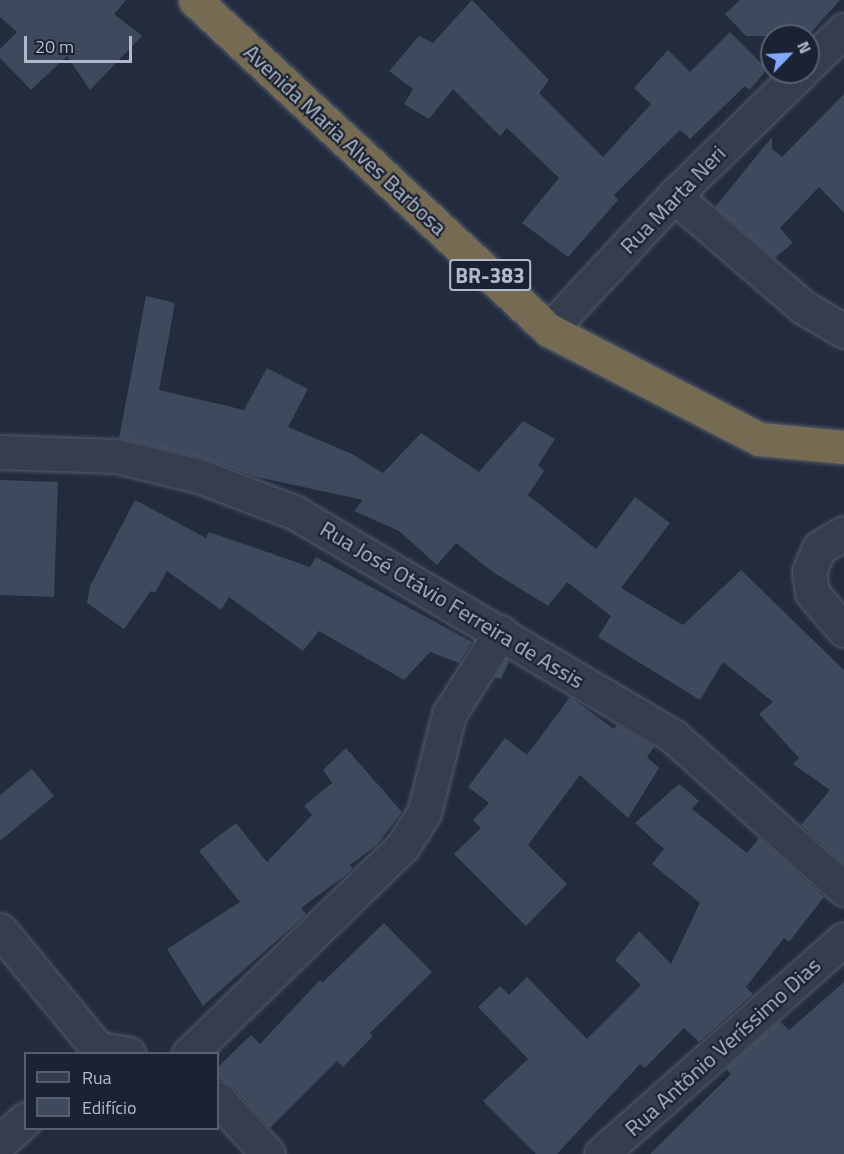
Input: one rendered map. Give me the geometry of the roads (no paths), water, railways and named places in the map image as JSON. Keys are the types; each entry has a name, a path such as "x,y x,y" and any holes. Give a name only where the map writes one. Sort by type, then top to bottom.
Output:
{"highway":[{"name":"Avenida Maria Alves Barbosa","path":"195,0 549,330 759,439 844,447"}],"street":[{"path":"820,53 844,30"},
{"name":"Rua Marta Neri","path":"549,330 674,196 789,84"},
{"path":"674,196 803,307 844,331"},
{"name":"Rua José Otávio Ferreira de Assis","path":"0,452 116,456 199,476 294,512 501,632 674,737 844,889"},
{"path":"844,533 819,548 809,571 812,593 844,630"},
{"path":"190,1052 404,846 424,813 449,714 501,632"},
{"path":"0,930 106,1052"},
{"name":"Rua Antônio Veríssimo Dias","path":"601,1154 844,939"},
{"path":"219,1100 268,1154"},
{"path":"0,1143 24,1121"}]}
